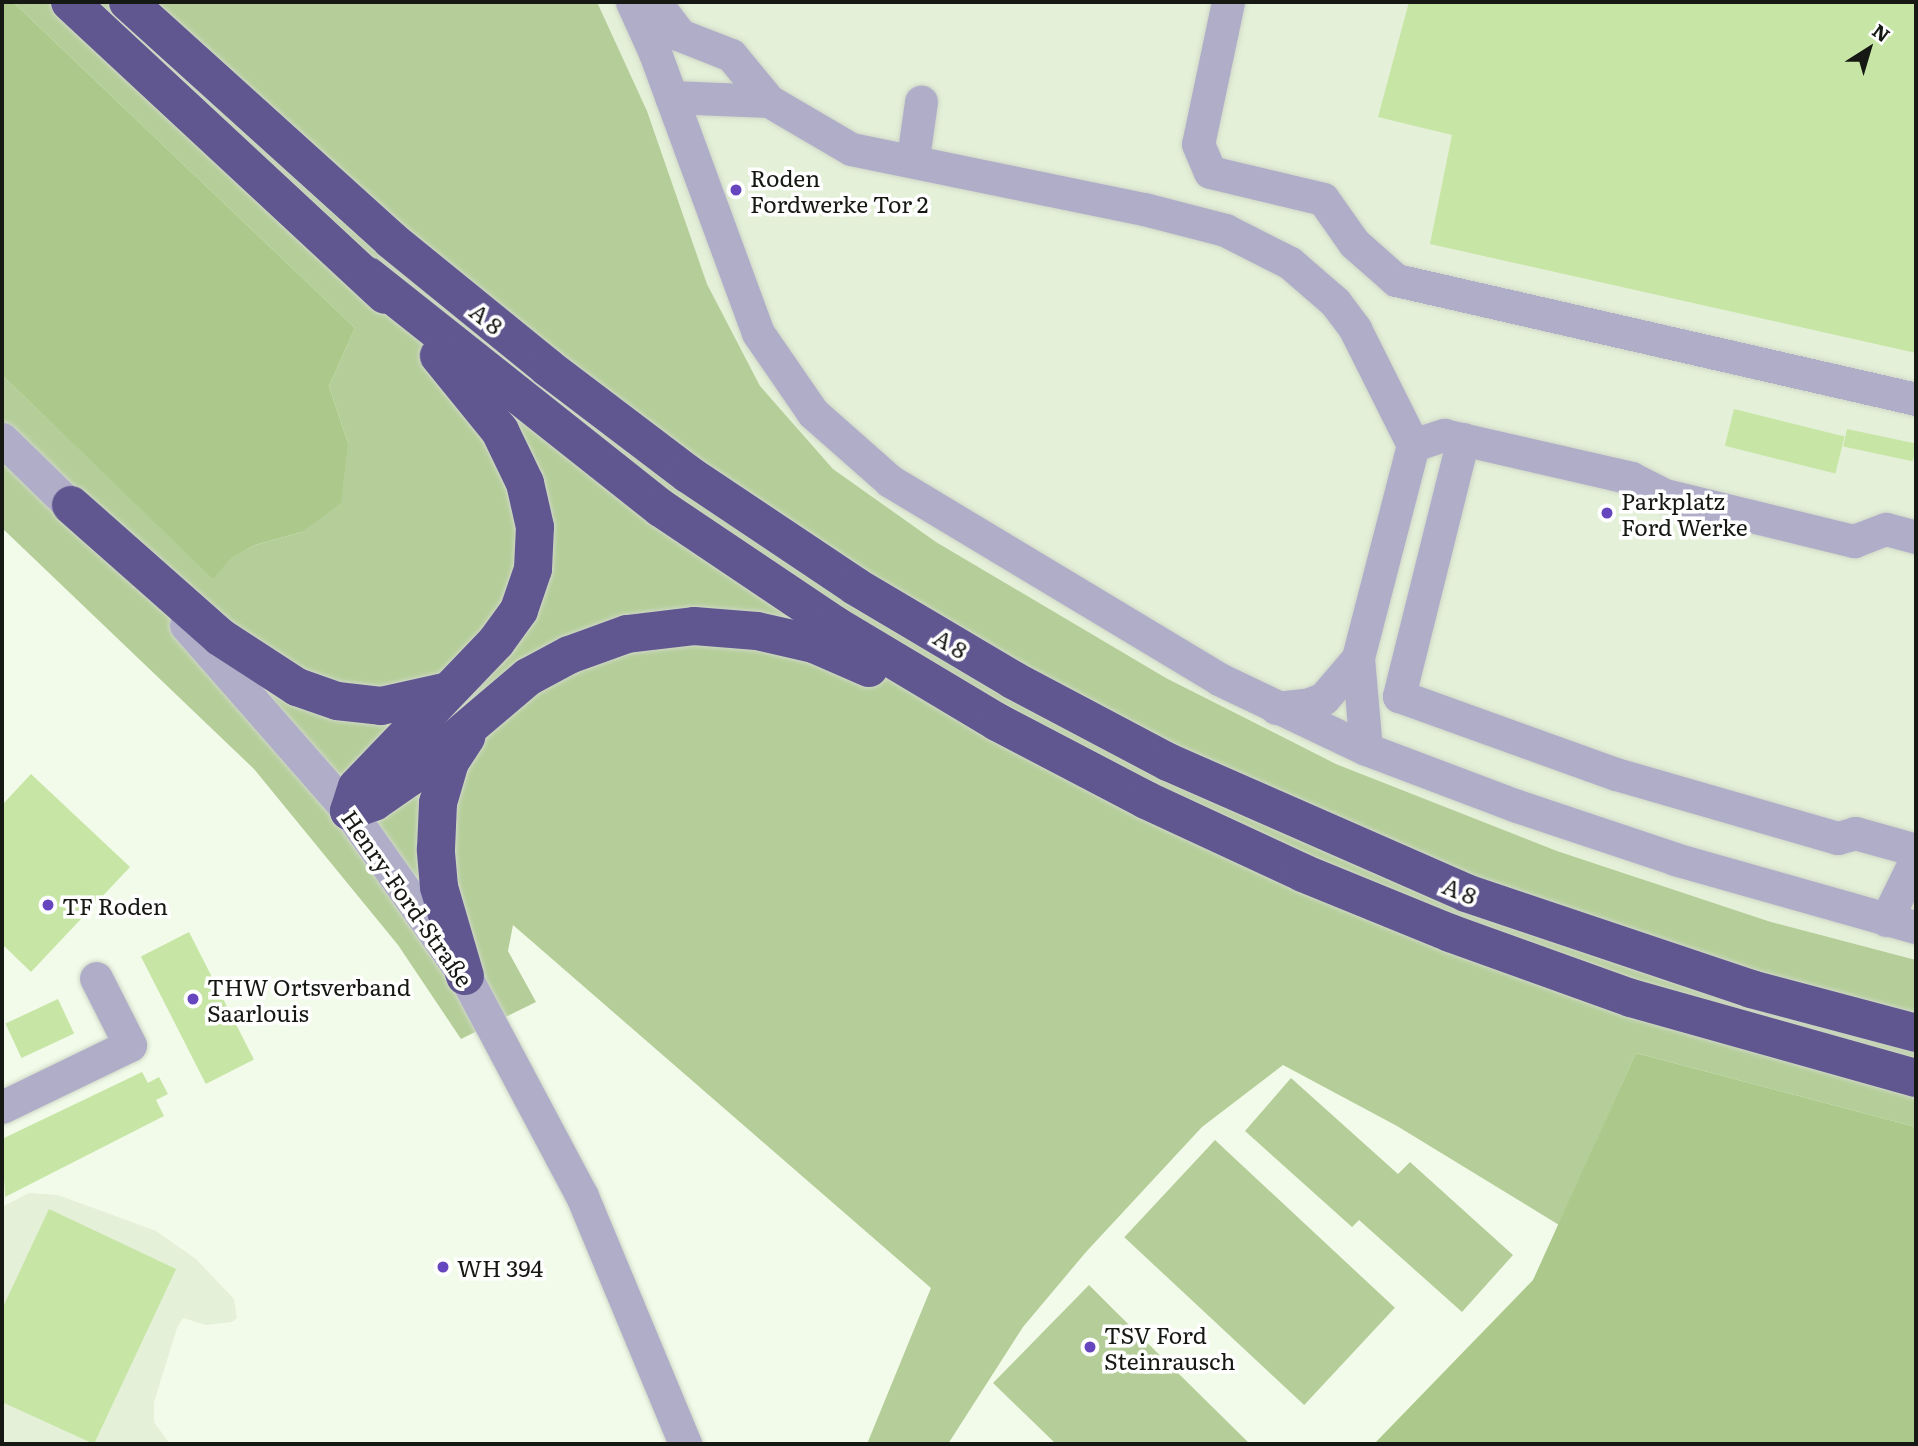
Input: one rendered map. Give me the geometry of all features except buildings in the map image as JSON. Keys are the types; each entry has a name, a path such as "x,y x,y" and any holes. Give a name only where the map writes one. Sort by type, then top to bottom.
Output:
{"highway":[{"name":"A 8","path":"70,2 368,276 661,508 835,625 997,722 1146,800 1303,873 1450,933 1631,998 1916,1078"},
{"name":"A 8","path":"128,2 391,240 547,367 688,474 833,571 1013,680 1168,762 1466,893 1751,989 1916,1032"},
{"path":"349,811 357,788 476,666 519,610 533,569 535,527 525,483 500,431 368,276"},
{"path":"71,505 220,637 297,687 337,701 381,706 450,690"},
{"path":"349,811 374,802 410,777 528,677 569,654 627,634 694,626 757,631 814,644 997,722"},
{"path":"465,976 439,887 438,803 450,762 474,723"}],"street":[{"path":"632,2 671,97 753,321 789,383 836,438 890,481 936,511 1276,708 1366,749 1675,859 1901,924 1916,859"},
{"path":"655,2 680,35 731,55 769,101 851,149 875,156 913,158 1144,209 1225,230 1276,255 1313,280 1345,314 1413,445 1358,658 1366,749"},
{"path":"1228,2 1198,144 1210,172 1323,199 1354,243 1396,280 1916,400"},
{"path":"671,97 769,101"},
{"path":"913,158 921,102"},
{"path":"1413,445 1444,435 1631,478 1665,495 1854,541 1886,530 1916,537"},
{"name":"Henry-Ford-Straße","path":"2,439 71,505 221,662 349,811 465,976 582,1196 685,1444"},
{"path":"1463,439 1399,696 1616,774 1838,838 1855,833 1916,850"},
{"path":"1276,708 1307,705 1324,698 1358,658"},
{"path":"2,1107 130,1045 96,978"}],"shaded area":[{"path":"597,2 1916,2 1916,960 1771,922 1557,851 1336,764 1166,678 936,542 833,469 760,386 707,284 647,111"},
{"path":"29,1193 58,1195 156,1231 196,1259 234,1299 237,1318 232,1322 206,1325 183,1318 177,1328 154,1402 154,1422 170,1444 2,1444 2,1207"}],"green space":[{"path":"2,2 13,2 355,328 329,386 348,443 341,503 302,532 255,545 232,557 213,579 2,375"},
{"path":"13,2 597,2 647,111 707,284 760,386 833,469 936,542 1166,678 1336,764 1557,851 1771,922 1916,960 1916,1127 1636,1053 1559,1225 1397,1126 1283,1065 1202,1127 1086,1252 1023,1327 948,1444 867,1444 931,1288 513,925 508,951 536,1002 461,1039 398,945 254,769 2,528 2,375 213,578 231,557 255,545 302,532 348,443 329,386 355,328"},
{"path":"1636,1053 1916,1127 1916,1444 1374,1444 1533,1280"},
{"path":"1291,1078 1398,1174 1410,1162 1513,1255 1462,1312 1359,1220 1352,1227 1245,1131"},
{"path":"1215,1140 1395,1308 1304,1405 1124,1237"},
{"name":"TSV Ford Steinrausch","path":"1089,1285 1250,1444 1056,1444 993,1383"}],"place":[{"name":"Roden Fordwerke Tor 2","path":"736,190"},
{"name":"Parkplatz Ford Werke","path":"1607,513"},
{"name":"TF Roden","path":"48,905"},
{"name":"THW Ortsverband Saarlouis","path":"193,999"},
{"name":"WH 394","path":"443,1267"},
{"name":"TSV Ford Steinrausch","path":"1090,1347"}]}
